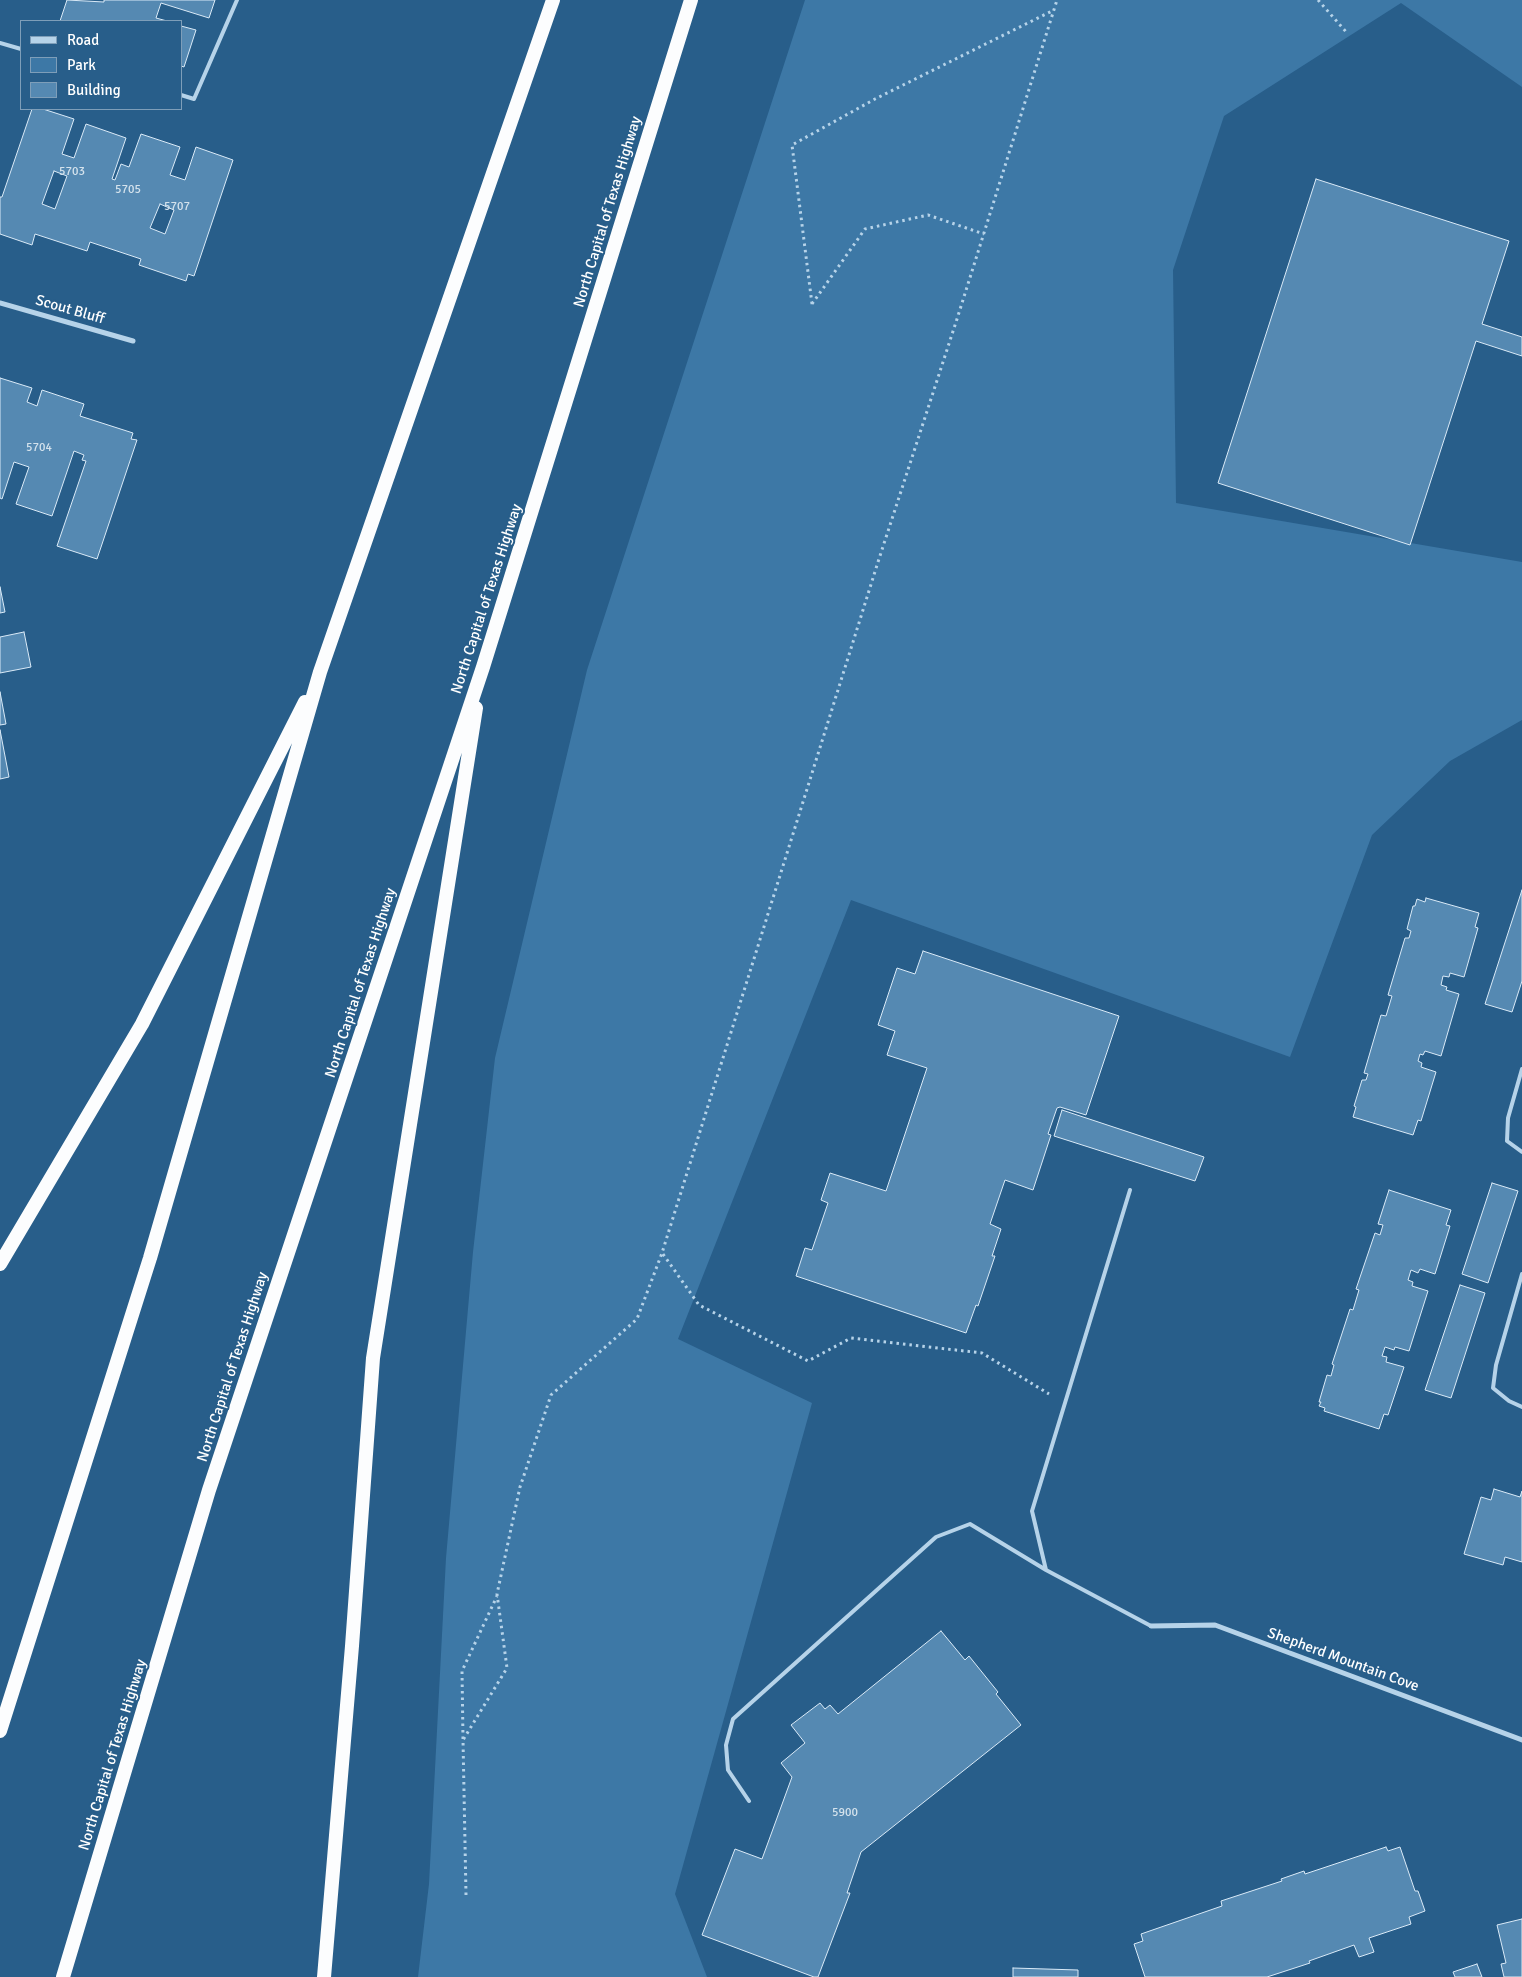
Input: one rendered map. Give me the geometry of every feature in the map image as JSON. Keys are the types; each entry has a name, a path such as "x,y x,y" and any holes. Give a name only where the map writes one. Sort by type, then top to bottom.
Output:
{"highway":[{"path":"0,1731 150,1258 320,672 553,0"},
{"name":"North Capital of Texas Highway","path":"64,1977 209,1490 483,667 691,0"},
{"path":"324,1977 352,1646 373,1358 483,667"},
{"path":"0,1264 142,1024 320,672"}],"street":[{"name":"Scout Bluff","path":"0,303 133,341"},
{"name":"Shepherd Mountain Cove","path":"1151,1626 1215,1625 1522,1740"}],"lane":[{"path":"182,95 194,99 237,0"},
{"path":"0,43 20,49"},
{"path":"1522,1069 1508,1118 1507,1141 1522,1152"},
{"path":"1046,1570 1032,1511 1130,1190"},
{"path":"1522,1274 1496,1364 1493,1388 1509,1401 1522,1407"},
{"path":"749,1801 728,1770 726,1745 733,1719 936,1537 970,1524 1046,1570 1151,1626"}],"path":[{"path":"466,1895 462,1672 497,1594 520,1487 551,1395 637,1320 662,1254 878,562 1057,0"},
{"path":"1318,0 1348,34"},
{"path":"984,234 928,215 865,229 812,304 792,145 875,99 1054,10"},
{"path":"662,1254 699,1304 808,1360 852,1338 982,1353 1065,1404"},
{"path":"463,1740 507,1668 497,1594"}],"green space":[{"path":"805,0 1522,0 1522,87 1401,3 1224,116 1173,270 1176,503 1522,562 1522,720 1450,761 1372,835 1290,1057 851,900 678,1339 812,1403 675,1894 707,1977 418,1977 429,1884 446,1558 473,1252 495,1058 587,670"}],"building":[{"path":"67,0 104,2 104,0 215,0 209,18 161,3 156,18 163,20 60,20"},
{"path":"182,26 196,30 184,67 182,66"},
{"path":"32,110 46,110 74,119 62,154 74,158 86,124 126,138 112,179 115,180 121,164 129,167 141,134 180,147 170,175 185,180 196,147 233,160 194,276 188,274 186,281 139,265 141,259 90,242 87,251 35,234 32,245 0,234 0,197 2,197","holes":["54,171 67,176 55,209 42,204","160,204 174,210 165,234 150,228"]},
{"path":"1316,179 1509,241 1482,324 1522,337 1522,356 1476,341 1410,545 1218,483"},
{"path":"0,378 32,388 27,402 37,406 42,390 84,404 80,416 133,433 131,439 137,440 97,559 57,546 86,461 82,460 84,455 74,451 52,516 16,504 29,467 14,462 2,499 0,498"},
{"path":"0,587 5,612 0,613"},
{"path":"24,632 31,667 0,673 0,637"},
{"path":"0,692 6,724 0,725"},
{"path":"0,730 9,777 0,779"},
{"path":"1522,890 1522,981 1512,1012 1485,1004"},
{"path":"1426,898 1479,913 1475,927 1478,928 1464,977 1450,973 1449,977 1443,976 1441,985 1447,987 1446,990 1459,994 1441,1056 1425,1051 1423,1055 1420,1054 1418,1061 1422,1063 1421,1067 1436,1072 1421,1121 1418,1120 1413,1135 1353,1117 1356,1107 1354,1106 1362,1080 1366,1080 1368,1074 1364,1073 1381,1015 1386,1016 1392,996 1388,995 1405,938 1409,938 1411,931 1407,929 1413,906 1415,906 1417,899 1425,902"},
{"path":"923,951 1119,1016 1086,1115 1060,1107 1057,1108 1048,1134 1051,1135 1033,1190 1005,1180 990,1224 1001,1229 992,1256 995,1256 978,1306 976,1305 966,1333 796,1276 805,1248 812,1250 828,1203 821,1200 830,1173 886,1191 927,1068 887,1055 895,1031 878,1025 897,968 915,974"},
{"path":"1062,1110 1204,1157 1195,1181 1054,1136"},
{"path":"1492,1183 1518,1191 1488,1283 1462,1274"},
{"path":"1389,1190 1451,1210 1446,1225 1450,1226 1435,1274 1420,1269 1418,1273 1411,1270 1408,1280 1413,1282 1412,1286 1428,1291 1409,1351 1395,1347 1394,1350 1385,1347 1382,1356 1387,1357 1386,1362 1404,1367 1388,1415 1384,1414 1379,1429 1324,1411 1325,1408 1319,1406 1321,1402 1319,1402 1327,1375 1331,1376 1334,1365 1332,1364 1350,1309 1353,1310 1359,1290 1356,1289 1375,1233 1380,1235 1383,1225 1378,1224"},
{"path":"1460,1285 1485,1293 1451,1398 1425,1390"},
{"path":"1494,1489 1520,1497 1522,1491 1522,1562 1505,1557 1503,1565 1464,1554 1481,1497 1491,1500"},
{"path":"941,1631 965,1660 969,1656 1021,1725 861,1852 847,1893 850,1893 818,1977 702,1935 735,1849 762,1859 792,1777 781,1763 805,1743 791,1725 820,1703 825,1709 830,1705 838,1714"},
{"path":"1386,1847 1388,1851 1400,1847 1415,1891 1418,1891 1425,1911 1409,1917 1411,1924 1369,1938 1374,1952 1359,1957 1354,1945 1309,1961 1310,1963 1267,1977 1145,1977 1134,1944 1143,1941 1141,1934 1222,1906 1221,1901 1282,1881 1281,1879 1304,1871 1305,1874"},
{"path":"1522,1919 1522,1977 1504,1977 1501,1964 1506,1963 1497,1925"},
{"path":"1477,1964 1482,1977 1455,1977 1453,1972"},
{"path":"1013,1968 1078,1970 1078,1977 1013,1977"}]}
